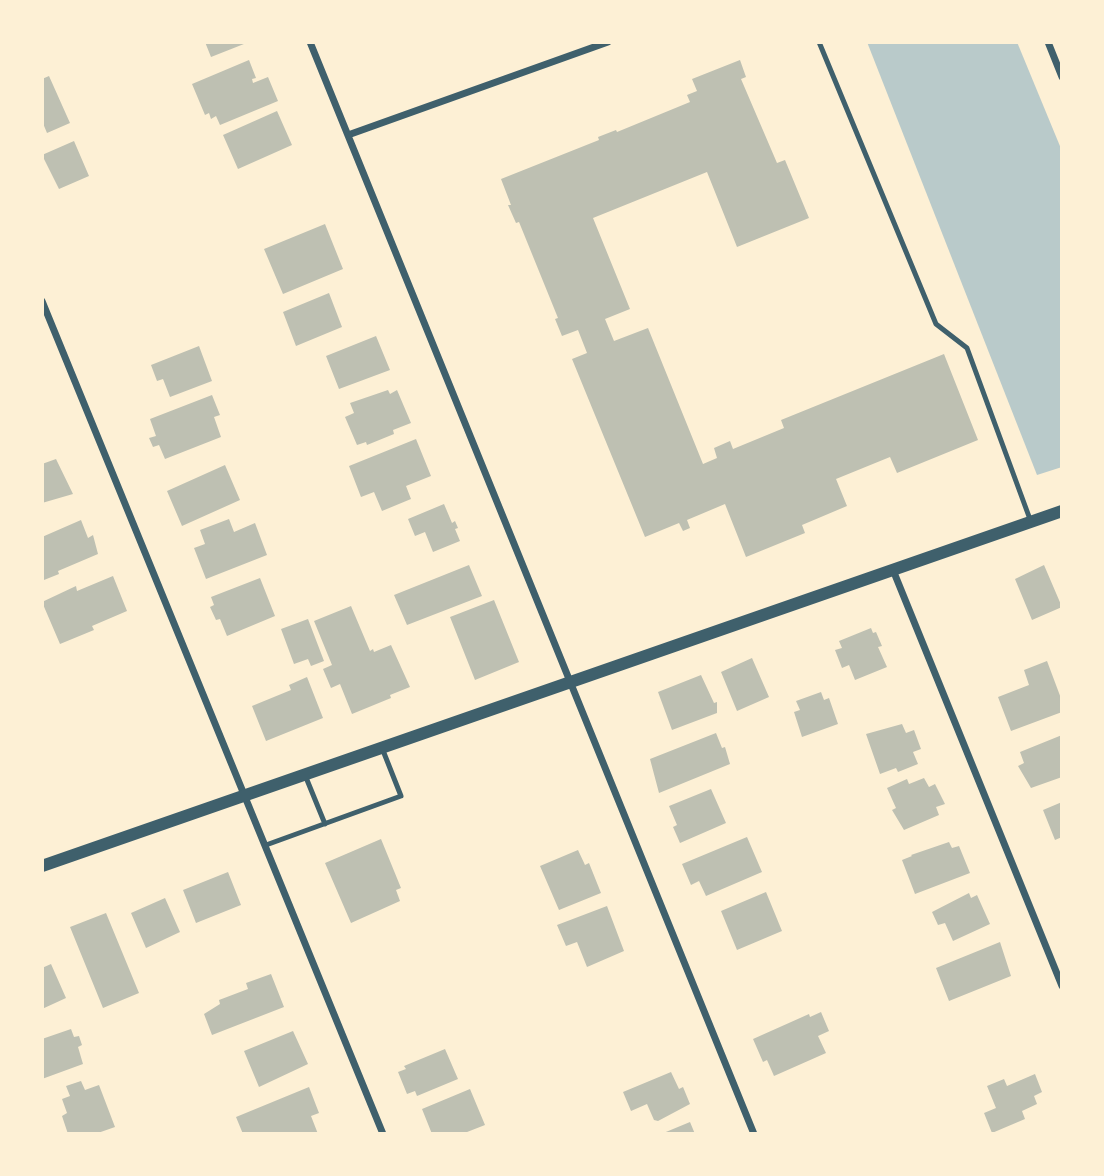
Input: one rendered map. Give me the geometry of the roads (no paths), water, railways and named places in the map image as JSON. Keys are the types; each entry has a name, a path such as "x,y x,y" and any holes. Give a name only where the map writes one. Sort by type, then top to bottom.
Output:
{"street":[{"path":"310,42 754,1134"},
{"path":"348,135 608,42"},
{"path":"1048,42 1062,77"},
{"path":"42,302 383,1134"},
{"path":"42,866 1062,512"},
{"path":"893,570 1062,986"}],"lane":[{"path":"819,42 936,324 967,348 1031,522"},
{"path":"266,845 401,796 382,748"},
{"path":"305,775 325,824"}]}
